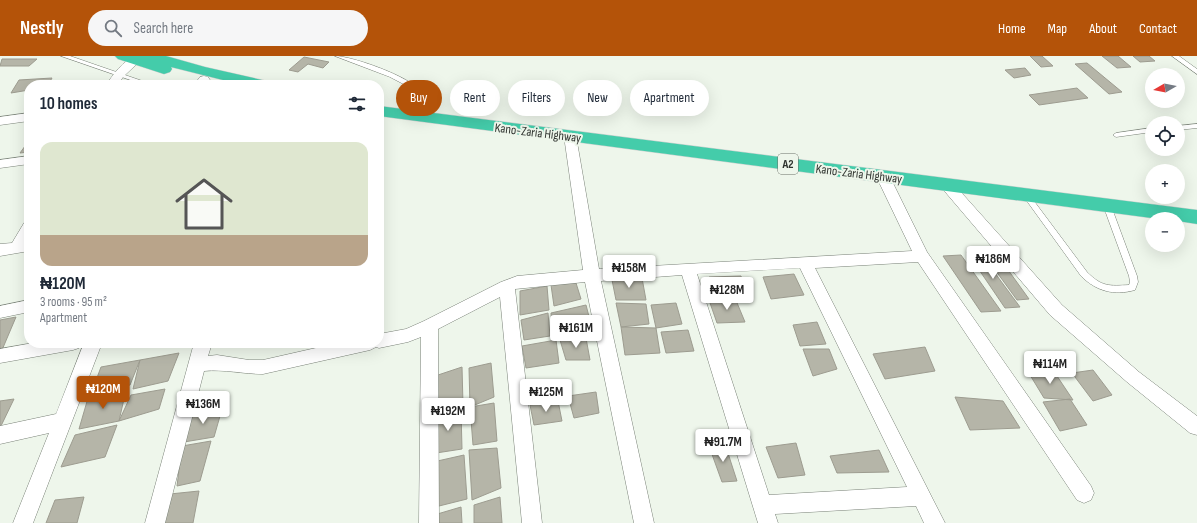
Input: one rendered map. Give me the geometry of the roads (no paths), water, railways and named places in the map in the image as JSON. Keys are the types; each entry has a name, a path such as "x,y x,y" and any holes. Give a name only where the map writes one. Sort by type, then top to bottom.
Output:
{"highway":[{"path":"136,57 197,80"},
{"path":"136,57 241,80"},
{"name":"Kano-Zaria Highway","path":"384,105 396,106"},
{"name":"Kano-Zaria Highway","path":"442,111 1197,202"},
{"name":"Kano-Zaria Highway","path":"384,112 1197,216"}],"street":[{"path":"115,80 136,57"},
{"path":"0,121 24,118"},
{"path":"570,136 592,276 644,523"},
{"path":"0,164 24,161"},
{"path":"883,176 922,256 1084,493"},
{"path":"946,184 1056,310 1139,381 1197,427"},
{"path":"0,250 23,246"},
{"path":"384,340 408,335 430,326 517,282 922,256"},
{"path":"805,263 935,523"},
{"path":"688,270 765,514 922,496"},
{"path":"507,286 532,523"},
{"path":"0,312 24,307"},
{"path":"429,523 430,326"},
{"path":"0,356 45,348"},
{"path":"23,523 92,348"},
{"path":"156,523 202,348"},
{"path":"197,364 217,362 243,367 263,367 348,348"},
{"path":"0,435 63,422"}],"lane":[{"path":"64,56 115,80"},
{"path":"338,56 368,66 401,80"},
{"path":"1175,56 1197,72"},
{"path":"1185,127 1197,126"},
{"path":"1116,135 1145,131"},
{"path":"1026,194 1084,274 1092,282 1105,290 1132,288 1134,282 1133,276 1107,205"}]}
